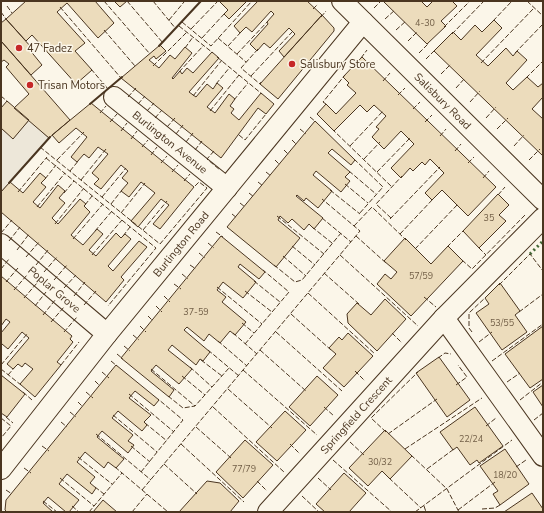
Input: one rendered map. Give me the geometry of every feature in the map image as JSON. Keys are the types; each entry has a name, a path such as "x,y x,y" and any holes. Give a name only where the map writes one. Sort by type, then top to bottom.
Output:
{"street":[{"name":"Salisbury Road","path":"342,1 543,200"},
{"name":"Burlington Road","path":"1,469 107,334 363,22"},
{"name":"Burlington Avenue","path":"114,97 227,188"},
{"name":"Springfield Crescent","path":"268,512 444,318 543,218"},
{"name":"Poplar Grove","path":"1,244 107,334"},
{"path":"444,318 543,456"}],"shaded area":[{"path":"29,120 49,138 1,192 1,128 13,138"}],"building":[{"path":"26,1 95,1 114,23 98,38 67,3 57,12 85,43 75,51 92,70 76,84 32,35 26,41 6,19"},
{"path":"114,1 127,1 120,7"},
{"path":"247,1 229,19 224,14 228,10 220,2"},
{"path":"258,1 307,1 322,15 284,57 279,51 295,34 289,28 270,48 264,43 257,51 250,44 268,24 267,22 274,14 271,11 252,32 246,27 240,33 234,26"},
{"path":"383,1 421,1 427,7 433,1 452,1 457,6 441,21 446,26 427,44"},
{"name":"Salisbury Store","path":"322,15 334,28 334,31 278,99 260,84"},
{"name":"47 Fadez","path":"6,19 31,47 29,49 42,65 31,75 1,41 1,23"},
{"path":"494,20 502,28 476,55 488,66 506,48 513,56 517,51 527,60 506,83 513,90 527,77 538,87 543,83 543,97 532,109 543,119 543,156 434,51 453,32 461,40 475,25 482,32"},
{"name":"Trisan Motors","path":"1,41 70,120 49,138 14,108 29,94 6,67 9,64 4,60 1,62"},
{"path":"160,45 166,51 156,59 154,56 149,60 159,68 170,55 175,59 185,47 192,53 172,78 173,79 180,71 182,74 187,68 193,73 212,52 219,58 189,92 196,97 207,84 213,89 217,83 223,88 207,107 215,113 229,94 235,99 230,106 234,109 231,113 239,120 261,93 274,104 266,114 258,108 221,158 121,78"},
{"path":"362,57 496,187 468,216 442,190 432,200 425,193 444,173 430,159 425,165 422,162 413,171 410,168 401,178 391,168 414,144 401,131 384,149 372,137 379,129 376,127 386,116 374,105 367,112 360,105 334,131 317,114 326,104 336,114 356,93 347,85 349,83 343,77"},
{"path":"7,101 29,120 13,139 1,128 1,108"},
{"path":"91,103 194,187 160,229 153,224 169,205 161,199 138,227 131,221 155,193 141,182 129,197 121,191 128,183 122,178 128,171 121,165 101,189 94,184 99,179 92,173 108,154 98,147 89,158 84,154 77,162 71,157 87,137 76,128 59,143 52,135"},
{"path":"315,121 355,160 351,165 332,149 328,153 350,172 345,177 350,181 341,192 316,171 313,175 332,191 318,208 306,198 304,201 297,195 296,196 323,218 314,229 309,224 304,230 292,219 288,223 280,216 278,220 300,238 276,267 227,227"},
{"path":"40,173 46,178 41,183 46,187 33,202 40,208 58,185 65,191 59,198 65,203 52,218 58,224 80,199 86,204 84,206 90,212 71,235 83,245 97,229 103,234 89,250 96,256 116,233 121,238 125,234 131,239 108,266 113,271 139,241 147,247 121,277 124,280 106,302 1,212 1,192 10,182 23,193"},
{"path":"498,194 509,205 499,215 506,221 479,248 463,231"},
{"path":"221,236 265,272 259,279 240,264 238,267 256,282 243,298 223,282 217,290 226,297 222,302 246,322 235,335 230,331 220,343 209,334 204,341 187,327 184,330 210,352 203,361 200,359 196,365 172,345 168,350 192,369 179,384 156,365 151,371 174,390 169,397 121,358"},
{"path":"405,238 431,264 448,246 463,261 411,316 377,284 385,274 391,279 397,272 384,261"},
{"path":"1,276 72,336 70,339 73,342 57,362 61,365 35,397 20,384 33,369 25,363 22,367 18,364 13,369 7,364 29,338 22,332 8,349 2,344 1,346 1,333 10,322 6,319 1,326"},
{"path":"500,283 520,311 515,315 527,332 502,350 476,313 489,304 485,298"},
{"path":"385,299 406,319 377,351 348,323 347,314 357,303 371,315"},
{"path":"543,326 543,379 530,388 505,354"},
{"path":"348,333 373,356 344,387 323,368 336,354 329,348 339,337 342,340"},
{"path":"439,357 470,400 447,417 416,373"},
{"path":"116,365 159,400 154,406 135,391 129,398 151,415 144,422 147,425 142,431 118,411 112,418 133,435 128,441 134,445 128,453 102,431 97,437 124,459 116,468 108,462 104,468 85,452 77,462 95,477 90,483 96,488 92,494 67,474 59,484 79,500 69,512 66,512 48,497 43,503 53,512 7,512 5,510 6,500"},
{"path":"1,375 25,394 7,417 1,413"},
{"path":"317,376 338,395 310,426 289,407"},
{"path":"543,385 543,407 533,392"},
{"path":"475,407 503,446 479,463 477,460 470,465 457,447 453,450 440,432"},
{"path":"285,411 306,430 277,461 256,442"},
{"path":"385,430 412,456 390,479 382,471 368,486 349,468"},
{"path":"245,440 273,465 243,498 216,472"},
{"path":"505,449 529,484 500,505 493,494 498,491 480,466"},
{"path":"344,473 366,493 349,512 325,512 316,504"},
{"path":"207,481 220,483 239,501 230,512 179,512"},
{"path":"532,493 543,509 543,512 504,512"},
{"path":"103,500 117,512 93,512"}],"hedge":[{"path":"530,254 543,241"}],"fence":[{"path":"104,1 150,54"},
{"path":"127,1 163,43"},
{"path":"153,1 176,29"},
{"path":"169,20 184,2 183,1"},
{"path":"191,29 218,1"},
{"path":"182,22 211,46 252,1"},
{"path":"374,8 381,1"},
{"path":"444,27 470,1"},
{"path":"452,34 484,1"},
{"path":"493,21 512,1"},
{"path":"527,1 543,16"},
{"path":"313,9 318,4"},
{"path":"7,6 12,13"},
{"path":"60,7 121,78"},
{"path":"481,63 534,8"},
{"path":"385,19 395,10"},
{"path":"321,17 326,11"},
{"path":"1,12 6,19"},
{"path":"202,38 225,13"},
{"path":"237,54 268,21"},
{"path":"396,30 406,21"},
{"path":"515,53 543,24"},
{"path":"179,26 213,53"},
{"path":"104,30 135,66"},
{"path":"251,76 293,31"},
{"path":"153,66 187,32"},
{"path":"228,46 241,32"},
{"path":"408,41 417,32"},
{"path":"185,48 193,37"},
{"path":"218,38 246,62"},
{"path":"419,53 429,43"},
{"path":"179,72 204,45"},
{"path":"258,49 241,68 260,84 261,82"},
{"path":"426,59 436,49"},
{"path":"361,58 367,50"},
{"path":"217,57 262,94"},
{"path":"193,96 222,60"},
{"path":"526,78 543,61"},
{"path":"441,74 451,64"},
{"path":"216,84 230,67"},
{"path":"91,69 108,89"},
{"path":"383,81 390,73"},
{"path":"210,111 239,75"},
{"path":"326,104 323,102 345,75"},
{"path":"456,88 465,78"},
{"path":"234,100 248,83"},
{"path":"128,97 136,88"},
{"path":"398,95 405,88"},
{"path":"470,102 480,91"},
{"path":"1,96 8,102"},
{"path":"138,104 145,96"},
{"path":"413,109 420,102"},
{"path":"147,111 154,103"},
{"path":"100,113 106,106"},
{"path":"486,118 496,107"},
{"path":"155,118 162,110"},
{"path":"350,146 383,111"},
{"path":"110,122 117,114"},
{"path":"239,135 245,140 266,114"},
{"path":"425,122 432,115"},
{"path":"310,117 316,122"},
{"path":"167,127 175,118"},
{"path":"497,129 508,118"},
{"path":"121,131 127,123"},
{"path":"176,134 183,125"},
{"path":"300,129 306,134"},
{"path":"332,129 392,187"},
{"path":"440,136 446,129"},
{"path":"131,139 137,131"},
{"path":"57,160 84,132"},
{"path":"186,142 193,133"},
{"path":"514,146 524,135"},
{"path":"377,172 410,138"},
{"path":"142,147 148,140"},
{"path":"292,140 297,145"},
{"path":"195,150 202,141"},
{"path":"364,159 380,142"},
{"path":"455,151 461,144"},
{"path":"40,147 160,244 207,188 199,182 194,187"},
{"path":"151,155 157,147"},
{"path":"81,180 106,149"},
{"path":"529,160 540,149"},
{"path":"284,150 289,155"},
{"path":"214,151 207,159 220,170"},
{"path":"161,163 167,156"},
{"path":"18,192 47,157"},
{"path":"468,163 474,157"},
{"path":"46,158 156,248 108,306"},
{"path":"354,159 383,187 359,214"},
{"path":"70,171 79,160"},
{"path":"275,160 280,165"},
{"path":"45,179 56,165"},
{"path":"172,172 178,165"},
{"path":"390,219 440,167"},
{"path":"102,197 126,168"},
{"path":"349,171 376,194"},
{"path":"483,178 489,171"},
{"path":"266,172 271,176"},
{"path":"37,207 65,173"},
{"path":"184,181 190,174"},
{"path":"391,218 376,204 402,176"},
{"path":"64,193 74,181"},
{"path":"258,182 263,186"},
{"path":"121,213 145,183"},
{"path":"345,184 368,203"},
{"path":"498,195 505,187"},
{"path":"55,224 84,188"},
{"path":"111,204 122,190"},
{"path":"330,190 360,214"},
{"path":"249,193 254,197"},
{"path":"85,205 92,196"},
{"path":"142,490 360,231 322,199"},
{"path":"400,234 433,199"},
{"path":"143,230 167,201"},
{"path":"240,203 245,207"},
{"path":"73,239 103,204"},
{"path":"415,249 458,204"},
{"path":"354,226 372,207 406,240"},
{"path":"95,231 112,211"},
{"path":"232,214 237,218"},
{"path":"462,260 472,269 526,214"},
{"path":"277,216 324,254"},
{"path":"322,218 351,242"},
{"path":"1,233 12,220"},
{"path":"92,255 122,220"},
{"path":"9,241 20,227"},
{"path":"123,236 130,227"},
{"path":"312,227 332,243"},
{"path":"447,247 464,230"},
{"path":"216,232 223,237"},
{"path":"274,265 295,282 302,280 341,233"},
{"path":"17,250 29,234"},
{"path":"356,236 386,263"},
{"path":"26,257 39,242"},
{"path":"208,243 214,248"},
{"path":"292,246 315,265"},
{"path":"479,248 486,255"},
{"path":"36,265 48,250"},
{"path":"199,253 205,258"},
{"path":"499,285 530,254 543,271"},
{"path":"340,255 418,326"},
{"path":"283,256 306,276"},
{"path":"44,272 57,257"},
{"path":"1,269 9,259"},
{"path":"54,280 67,265"},
{"path":"190,265 196,269"},
{"path":"6,282 18,268"},
{"path":"245,344 289,292 263,270"},
{"path":"324,273 359,304"},
{"path":"182,274 188,279"},
{"path":"14,290 27,275"},
{"path":"64,288 76,275"},
{"path":"254,281 280,302"},
{"path":"74,296 85,282"},
{"path":"24,298 37,283"},
{"path":"174,284 181,289"},
{"path":"217,287 262,324"},
{"path":"84,305 96,291"},
{"path":"245,291 272,312"},
{"path":"35,306 46,292"},
{"path":"308,293 375,354"},
{"path":"519,312 543,294"},
{"path":"164,296 170,302"},
{"path":"424,297 436,307"},
{"path":"472,332 469,328 469,313 486,297"},
{"path":"43,315 56,299"},
{"path":"156,306 162,312"},
{"path":"51,322 64,307"},
{"path":"291,314 331,350"},
{"path":"148,316 153,321"},
{"path":"64,332 77,317"},
{"path":"242,323 254,333"},
{"path":"492,361 543,324"},
{"path":"140,326 146,332"},
{"path":"276,332 342,391"},
{"path":"479,342 492,332"},
{"path":"233,333 257,354"},
{"path":"392,333 402,343"},
{"path":"1,365 27,334"},
{"path":"133,335 139,340"},
{"path":"218,341 247,366"},
{"path":"61,365 79,342"},
{"path":"124,346 130,351"},
{"path":"208,350 239,376"},
{"path":"260,350 306,391"},
{"path":"438,358 445,353 451,354"},
{"path":"117,354 123,359"},
{"path":"201,360 222,376"},
{"path":"111,361 117,366"},
{"path":"456,385 467,377 458,365"},
{"path":"8,375 15,367"},
{"path":"190,367 212,387"},
{"path":"168,396 183,408 195,406 229,368"},
{"path":"1,369 21,385"},
{"path":"151,369 195,406"},
{"path":"243,370 317,435"},
{"path":"355,371 365,381"},
{"path":"102,372 109,378"},
{"path":"386,432 371,418 418,372"},
{"path":"507,382 520,373"},
{"path":"182,376 205,395"},
{"path":"95,381 100,386"},
{"path":"520,400 543,382"},
{"path":"228,389 272,428"},
{"path":"23,392 32,400"},
{"path":"86,392 93,398"},
{"path":"129,394 174,432"},
{"path":"405,449 482,398"},
{"path":"141,472 183,420 158,399"},
{"path":"388,434 437,399"},
{"path":"78,402 83,407"},
{"path":"213,407 284,472"},
{"path":"324,407 334,416"},
{"path":"70,412 76,417"},
{"path":"534,420 543,413"},
{"path":"113,415 157,452"},
{"path":"6,417 13,423"},
{"path":"1,418 11,426 1,438"},
{"path":"486,426 496,418"},
{"path":"61,422 67,427"},
{"path":"145,423 167,441"},
{"path":"196,427 231,458"},
{"path":"96,434 151,480"},
{"path":"415,512 512,440"},
{"path":"350,442 364,455"},
{"path":"181,444 244,502"},
{"path":"290,444 300,454"},
{"path":"42,446 49,451"},
{"path":"131,446 150,462"},
{"path":"427,469 454,449"},
{"path":"411,455 447,489 459,512"},
{"path":"78,457 112,484"},
{"path":"333,460 392,512"},
{"path":"516,467 526,460"},
{"path":"164,464 197,494"},
{"path":"115,467 168,512"},
{"path":"24,468 31,473"},
{"path":"89,512 122,473"},
{"path":"60,478 94,506"},
{"path":"318,478 331,490"},
{"path":"389,478 421,508"},
{"path":"257,481 267,491"},
{"path":"458,510 495,482"},
{"path":"95,487 104,494"},
{"path":"6,490 12,494"},
{"path":"132,512 147,494"},
{"path":"302,496 319,512"},
{"path":"43,501 57,512"},
{"path":"482,509 495,508 500,505"},
{"path":"72,506 79,512"},
{"path":"424,506 426,512"}],"wall":[{"path":"159,46 201,1"},
{"path":"90,104 122,77"},
{"path":"9,183 50,137"}],"place":[{"name":"47 Fadez","path":"19,48"},
{"name":"Salisbury Store","path":"292,64"},
{"name":"Trisan Motors","path":"30,85"}]}
